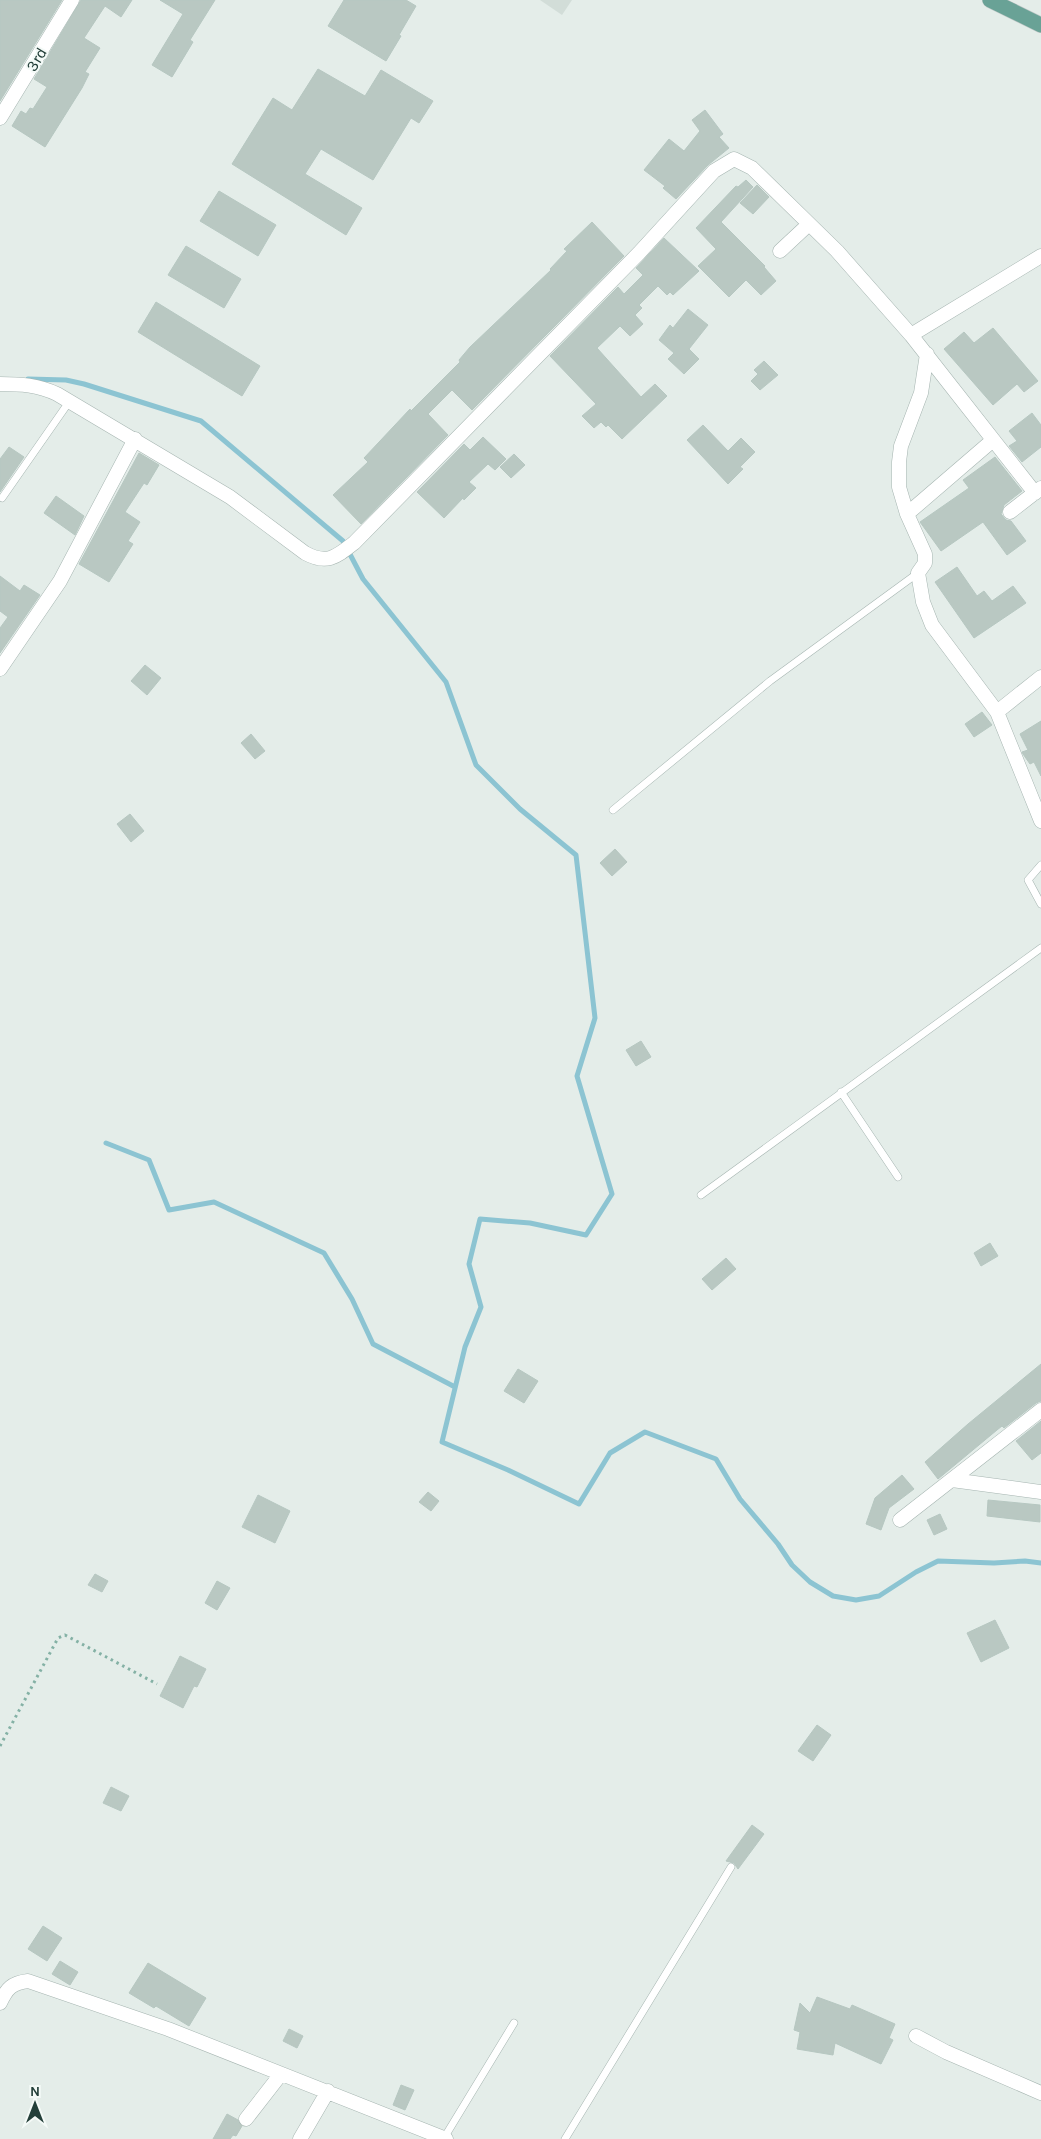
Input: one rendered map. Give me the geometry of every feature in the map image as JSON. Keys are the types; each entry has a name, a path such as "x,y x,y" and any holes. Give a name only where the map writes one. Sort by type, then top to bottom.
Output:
{"main road":[{"path":"990,0 1041,25"}],"street":[{"name":"3rd","path":"0,118 72,0"},
{"path":"0,384 42,387 135,439 230,497 310,555 322,560 336,557 354,543 632,260 721,165 734,159 752,168 837,251 912,334 993,440 1038,491 1010,512"},
{"path":"780,251 809,224"},
{"path":"912,334 1041,256"},
{"path":"927,354 921,392 901,446 899,462 900,487 907,514 925,554 925,563 918,573 923,602 932,625 997,712 1041,821"},
{"path":"0,669 60,580 135,439"},
{"path":"907,514 993,440"},
{"path":"997,712 1041,677"},
{"path":"900,1520 1041,1410"},
{"path":"952,1480 1041,1492"},
{"path":"0,2003 5,1992 16,1982 28,1981 168,2029 328,2091 384,2116 445,2138"},
{"path":"916,2036 946,2052 1041,2093"},
{"path":"246,2119 281,2074"},
{"path":"300,2139 328,2091"}],"lane":[{"path":"2,498 70,402"},
{"path":"613,810 770,681 918,573"},
{"path":"1041,865 1028,880 1041,904"},
{"path":"701,1195 1041,948"},
{"path":"841,1092 898,1177"},
{"path":"564,2139 731,1867"},
{"path":"445,2138 514,2023"}],"path":[{"path":"0,1746 58,1638 65,1634 157,1684"}],"shaded area":[{"path":"540,0 572,0 562,15"}],"building":[{"path":"0,0 62,0 0,101"},
{"path":"81,0 132,0 121,17 105,6 84,38 100,48 85,72 89,74 82,88 45,147 12,126 21,111 26,114 30,108 33,109 47,87 34,79"},
{"path":"160,0 215,0 190,40 193,42 172,77 152,65 183,14"},
{"path":"344,0 406,0 416,6 386,61 328,26"},
{"path":"318,69 365,96 381,70 433,101 419,123 411,118 373,180 321,149 305,174 362,208 346,235 232,164 273,98 292,110"},
{"path":"705,110 723,134 719,137 729,148 708,165 676,199 663,188 665,186 644,170 669,139 684,151 700,131 692,120"},
{"path":"746,180 753,187 721,222 765,266 776,281 761,295 746,280 729,297 698,266 716,249 696,228 736,186 738,187"},
{"path":"757,185 769,197 753,214 740,203"},
{"path":"219,191 276,225 258,256 200,221"},
{"path":"592,222 624,256 472,410 452,390 428,414 448,435 361,524 333,495 368,462 364,458 410,409 411,411 460,362 459,360 470,347 551,270 567,251 564,249"},
{"path":"664,238 699,271 673,295 670,292 667,295 658,286 639,305 642,308 635,315 643,324 630,336 620,326 597,348 641,397 655,384 667,396 622,439 608,425 606,427 601,422 594,428 582,416 596,404 550,356 618,287 624,294 643,275 636,268"},
{"path":"186,246 241,279 224,308 168,275"},
{"path":"156,302 260,366 242,396 138,332"},
{"path":"688,309 708,325 689,349 699,359 684,374 668,359 674,353 659,340 670,325 673,328"},
{"path":"993,328 1038,381 1024,392 1017,384 993,405 944,349 964,332 974,343"},
{"path":"764,361 778,375 760,390 751,381 758,374 754,370"},
{"path":"1032,413 1041,425 1041,447 1022,462 1009,446 1017,441 1009,431"},
{"path":"703,425 728,451 741,438 755,452 740,467 743,469 728,484 687,440"},
{"path":"483,437 506,459 495,470 488,464 469,482 476,488 464,500 463,498 444,518 417,492 464,444 470,450"},
{"path":"9,447 24,457 0,492 0,459"},
{"path":"139,453 159,465 147,485 144,483 125,512 140,522 128,541 133,544 109,582 79,564"},
{"path":"514,454 525,465 511,478 500,467"},
{"path":"995,457 1022,491 1004,505 1001,514 1006,520 1011,521 1026,541 1007,555 983,522 941,551 920,522 969,488 963,480"},
{"path":"56,496 84,516 75,535 44,513"},
{"path":"957,567 977,596 984,591 992,601 1013,586 1026,603 974,638 935,582"},
{"path":"0,576 20,591 24,585 40,595 0,653 0,628 8,617 0,611"},
{"path":"145,665 161,678 147,695 131,681"},
{"path":"982,712 992,725 974,737 965,724"},
{"path":"1041,721 1041,776 1034,762 1030,764 1022,752 1028,750 1020,734"},
{"path":"251,734 265,751 255,759 241,743"},
{"path":"130,814 144,831 131,842 117,824"},
{"path":"615,849 627,862 612,876 600,863"},
{"path":"641,1041 651,1057 636,1066 626,1050"},
{"path":"990,1243 998,1256 981,1266 974,1253"},
{"path":"726,1258 736,1269 712,1290 702,1279"},
{"path":"1041,1364 1041,1401 1004,1428 1002,1426 938,1479 925,1462"},
{"path":"518,1369 538,1381 524,1403 504,1391"},
{"path":"1041,1421 1041,1453 1032,1460 1016,1441"},
{"path":"902,1475 914,1489 889,1508 881,1530 866,1524 875,1498"},
{"path":"428,1492 439,1501 431,1511 419,1502"},
{"path":"258,1495 290,1511 275,1543 242,1527"},
{"path":"988,1500 1040,1505 1040,1522 987,1516"},
{"path":"940,1514 947,1529 934,1535 927,1520"},
{"path":"95,1574 108,1581 102,1592 88,1585"},
{"path":"217,1581 230,1588 217,1610 205,1603"},
{"path":"995,1620 1009,1648 981,1662 967,1633"},
{"path":"180,1656 206,1669 197,1687 194,1686 183,1708 160,1696"},
{"path":"817,1725 831,1735 813,1761 798,1751"},
{"path":"111,1787 129,1796 121,1811 103,1803"},
{"path":"752,1825 764,1834 738,1869 734,1863 726,1861"},
{"path":"43,1926 62,1938 47,1961 28,1949"},
{"path":"60,1961 78,1972 70,1985 52,1974"},
{"path":"148,1963 206,1998 189,2026 156,2006 154,2008 129,1993"},
{"path":"817,1997 850,2009 852,2005 895,2024 889,2038 893,2040 881,2064 835,2043 833,2055 797,2049 800,2032 794,2030 800,2003 810,2013"},
{"path":"289,2029 303,2036 297,2048 283,2041"},
{"path":"401,2085 414,2090 405,2110 393,2105"},
{"path":"227,2114 238,2120 242,2126 236,2136 233,2135 230,2139 213,2139"}],"waterway":[{"path":"28,379 66,380 84,384 201,421 343,541 363,579 446,682 476,765 520,809 576,855 595,1018 577,1076 612,1194 586,1235 530,1223 480,1219 469,1264 481,1307 465,1347 442,1442 508,1470 579,1504 610,1453 645,1432 716,1459 740,1499 778,1544 792,1565 810,1582 833,1596 856,1600 879,1596 916,1572 938,1561 994,1563 1025,1561 1041,1563"},
{"path":"106,1143 149,1160 169,1210 214,1202 324,1253 352,1299 373,1344 455,1387"}]}
